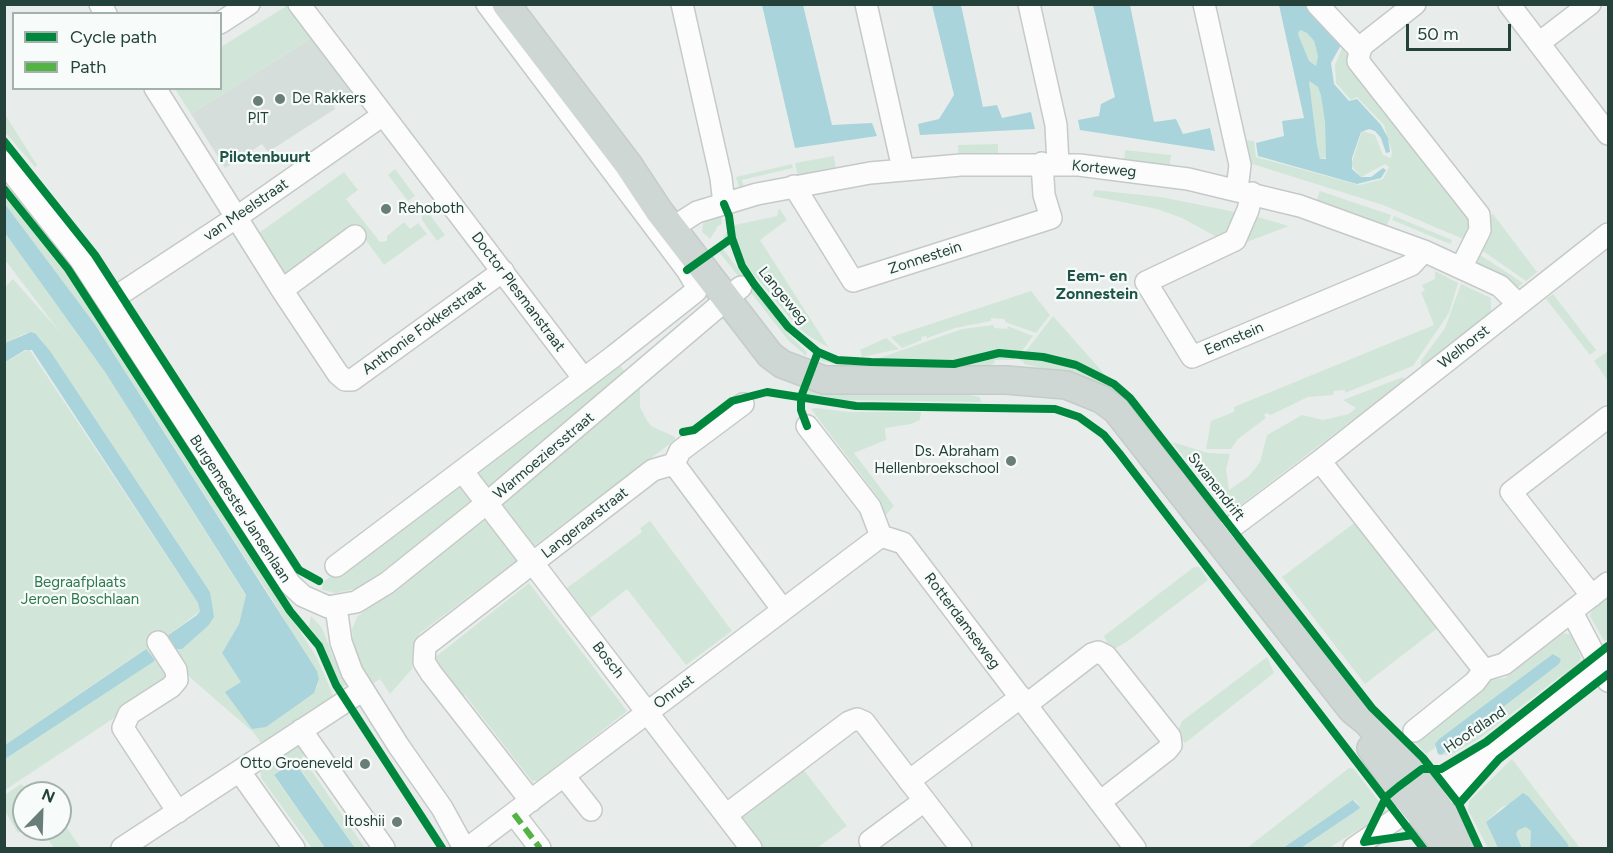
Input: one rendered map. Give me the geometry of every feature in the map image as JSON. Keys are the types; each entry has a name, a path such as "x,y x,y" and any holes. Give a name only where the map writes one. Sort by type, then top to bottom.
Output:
{"main road":[{"path":"506,4 628,164 640,185 680,223 734,293"},
{"name":"Swanendrift","path":"734,293 770,355 782,364 824,380 1006,380 1057,384 1083,390 1116,410 1352,710 1356,726 1425,799 1467,849"},
{"name":"Swanendrift","path":"1425,799 1448,849"}],"street":[{"path":"222,22 249,4"},
{"path":"336,566 463,472 696,291 696,283 487,4"},
{"path":"682,4 722,178 724,204"},
{"path":"866,4 903,169"},
{"path":"1029,4 1056,125 1050,164"},
{"path":"1204,4 1244,191"},
{"path":"1317,4 1360,50"},
{"path":"1415,4 1364,44 1358,61 1479,215 1480,230 1461,268"},
{"path":"1509,4 1608,134"},
{"path":"1539,43 1590,4"},
{"name":"Doctor Plesmanstraat","path":"303,6 584,379"},
{"name":"Anthonie Fokkerstraat","path":"156,90 282,290 338,374 345,380 352,380 503,271"},
{"name":"van Meelstraat","path":"108,302 237,217 383,115"},
{"name":"Burgemeester Jansenlaan","path":"4,162 64,238 108,302 290,584 312,601 336,607"},
{"name":"Korteweg","path":"680,223 724,204 794,186 903,169 1050,164 1137,172 1244,191 1343,220 1424,251 1500,286 1518,304"},
{"name":"Zonnestein","path":"794,186 853,281 1050,218 1044,195 1050,164"},
{"name":"Eemstein","path":"1244,191 1248,210 1235,240 1146,282 1192,357 1411,265 1424,251"},
{"name":"Welhorst","path":"1216,539 1320,461 1608,234"},
{"path":"282,290 355,236"},
{"name":"Warmoeziersstraat","path":"336,607 356,602 387,583 487,504 734,293"},
{"name":"Langeraarstraat","path":"531,801 431,674 424,662 425,646 653,470 674,464 680,451 743,404"},
{"path":"1592,596 1511,492 1608,417"},
{"path":"807,426 870,507 881,536"},
{"path":"1320,461 1484,670"},
{"path":"674,464 783,610"},
{"name":"Bosch","path":"463,472 648,711 751,849"},
{"name":"Onrust","path":"466,849 881,536"},
{"name":"Rotterdamseweg","path":"881,536 903,543 1135,849"},
{"path":"1414,731 1474,682 1484,670 1504,664 1608,583"},
{"path":"336,607 341,642 352,672 442,808 466,849"},
{"name":"Hoofdland","path":"1354,849 1425,799 1481,766 1492,751 1550,706 1606,667 1572,612"},
{"path":"158,642 176,670 177,680 171,687 129,714 123,728 178,812"},
{"path":"909,780 1098,652 1106,656 1170,737 1171,745 1100,802"},
{"path":"122,849 363,690"},
{"path":"726,815 849,722 857,719 864,722 961,849"},
{"path":"302,730 384,849"},
{"path":"240,772 294,849"},
{"path":"564,776 591,810"},
{"path":"870,842 924,801"},
{"path":"514,814 540,849"}],"shaded area":[{"name":"De Rakkers","path":"313,37 354,91 334,106 335,109 268,152 262,144 225,168 191,114"}],"green space":[{"path":"288,5 313,37 191,114 176,90 222,90 222,46"},
{"path":"1300,30 1307,33 1314,41 1318,56 1316,66 1309,62 1298,34"},
{"path":"1342,48 1473,218 1468,241 1383,205 1246,162 1242,140 1254,141 1256,157 1359,185 1383,179 1389,167 1385,164 1361,177 1351,165 1362,131 1375,135 1383,155 1391,158 1392,152 1384,125 1357,97 1351,100 1336,83 1335,65"},
{"path":"1309,81 1318,87 1321,96 1325,122 1326,158 1320,159"},
{"path":"6,116 37,165 35,167 5,132"},
{"path":"998,144 998,157 958,158 958,145"},
{"path":"1125,150 1171,155 1169,170 1124,162"},
{"path":"834,156 836,170 798,177 795,163"},
{"path":"792,164 793,168 742,180 744,189 740,191 736,177"},
{"path":"395,169 415,196 408,201 388,175"},
{"path":"344,172 358,190 346,199 380,242 387,241 387,236 404,222 410,229 418,223 427,234 384,265 355,225 352,225 313,254 288,278 259,233"},
{"path":"4,174 100,302 95,303 69,264 5,183"},
{"path":"1095,190 1161,197 1240,213 1224,241 1182,218 1157,209 1092,196"},
{"path":"1320,191 1391,215 1386,228 1315,204"},
{"path":"5,194 78,289 316,656 334,697 262,744 253,732 186,674 166,638 176,648 182,649 208,626 210,592 41,339 36,334 26,333 5,343 5,287 13,279 60,332 5,260 5,233 105,372 246,596 239,624 222,653 242,682 225,693 317,687 319,679 272,599 94,323 5,204"},
{"path":"779,208 787,220 760,240 829,348 806,334 794,323 723,238 730,226 777,216"},
{"path":"427,211 445,235 437,241 422,220 422,215"},
{"path":"721,214 722,224 718,226 710,239 702,232 703,224 707,219"},
{"path":"1493,214 1537,272 1526,281 1477,247 1486,218"},
{"path":"1251,215 1289,226 1239,245"},
{"path":"1394,216 1452,240 1450,244 1392,220"},
{"path":"720,245 790,336 807,352 806,356 788,340 716,248"},
{"path":"1474,251 1523,283 1517,288 1479,269 1471,261"},
{"path":"1435,271 1458,283 1449,313 1413,366 1345,393 1345,390 1334,391 1333,395 1308,397 1271,415 1267,413 1264,415 1266,418 1238,439 1231,449 1206,449 1211,421 1234,412 1234,407 1434,325 1421,292 1425,291 1422,285 1435,279"},
{"path":"1461,284 1491,298 1491,313 1421,368 1421,361 1445,328"},
{"path":"1031,291 1050,315 1036,333 1005,322 1005,319 991,318 991,321 955,328 927,338 926,336 921,337 922,340 902,348 891,337"},
{"path":"1553,294 1596,350 1590,355 1546,299"},
{"path":"105,309 282,590 101,313"},
{"path":"1053,316 1130,403 1213,509 1075,376 1024,364 1019,360"},
{"path":"994,325 994,328 1007,329 1008,326 1033,336 1021,352 988,352 956,361 874,360 962,329"},
{"path":"886,338 899,349 862,357 860,350"},
{"name":"Begraafplaats Jeroen Boschlaan","path":"29,349 198,603 200,611 167,636 157,632 148,637 170,668 167,683 19,781 12,781 12,785 5,790 5,759 155,660 145,649 5,745 5,362"},
{"path":"1608,351 1608,381 1594,361"},
{"path":"999,356 1016,357 1014,360 995,360 994,364 970,370 846,367 818,360 821,357 850,365 957,366"},
{"path":"617,362 626,373 490,489 485,488 478,477 480,467"},
{"path":"1403,377 1405,380 1229,514 1172,442 1208,453 1230,454 1226,469 1229,490 1249,476 1260,462 1267,435 1302,415 1323,420 1349,414 1356,408 1343,400"},
{"path":"809,380 960,393 980,397 981,402 838,400 807,394"},
{"path":"640,387 640,407 646,419 651,426 675,437 675,440 530,549 500,507 505,497"},
{"path":"811,409 850,412 921,412 920,420 911,424 885,428 886,440 854,453 894,506 883,518 880,500"},
{"path":"459,483 473,498 471,507 359,588 336,593 322,590 323,582"},
{"path":"487,518 517,553 516,561 420,633 413,645 412,669 390,694 380,679 369,686 353,644 352,629 357,617 476,522"},
{"path":"650,521 732,631 686,665 627,589 590,618 567,588 642,532 640,528"},
{"path":"1357,521 1439,627 1365,684 1282,577"},
{"path":"1194,567 1199,567 1208,580 1128,641 1111,651 1104,636"},
{"path":"529,583 627,711 538,781 532,781 465,695 463,696 433,659"},
{"path":"1608,593 1608,640 1604,641 1590,616 1595,604"},
{"path":"311,616 322,628 334,659 350,683 341,688 323,647 309,626"},
{"path":"1563,633 1572,635 1581,658 1579,662 1480,738 1451,755 1441,755 1559,664 1555,654 1439,739 1435,748 1426,754 1414,741 1487,680 1505,678"},
{"path":"1267,657 1274,673 1185,743 1177,733 1182,721"},
{"path":"302,744 307,753 302,757 365,848 355,848 295,761 274,776 325,848 312,848 261,778 261,770"},
{"path":"1512,759 1580,848 1569,848 1529,797 1502,807 1486,822 1498,848 1488,848 1468,810 1469,801"},
{"path":"1349,768 1354,769 1387,812 1329,848 1301,848 1359,809 1355,800 1283,848 1247,848"},
{"path":"803,769 847,826 817,848 762,848 738,817"},
{"path":"12,790 12,823 5,811 5,795"},
{"path":"1526,827 1531,831 1530,848 1522,848 1516,834 1518,830"},
{"path":"72,835 81,848 54,848 49,841 72,841"}],"water":[{"path":"762,5 803,5 832,125 872,123 877,136 795,148"},
{"path":"932,5 961,5 983,107 997,105 1002,118 1031,112 1035,129 920,135 918,124 939,119 954,95"},
{"path":"1093,5 1130,5 1154,122 1176,119 1183,134 1210,128 1215,151 1080,130 1078,120 1099,116 1101,104 1115,97"},
{"path":"1279,5 1306,5 1341,45 1331,63 1334,84 1349,101 1357,99 1381,125 1388,138 1390,152 1386,153 1381,138 1375,131 1369,129 1361,132 1352,158 1352,169 1361,177 1371,177 1383,168 1386,170 1381,178 1357,184 1258,156 1256,143 1284,136 1282,121 1304,118","holes":["1300,30 1307,33 1314,41 1318,56 1316,66 1309,61 1298,34","1309,81 1318,87 1321,96 1325,122 1326,159 1320,159"]},
{"path":"5,204 94,323 317,671 319,679 314,693 266,727 252,729 225,692 241,682 222,653 239,624 246,595 105,372 5,233"},
{"path":"31,332 36,334 50,351 210,592 214,617 208,626 182,649 176,649 167,636 197,615 200,611 198,603 32,350 25,350 5,362 5,343"},
{"path":"146,649 155,660 153,662 5,759 5,745"},
{"path":"1553,654 1561,659 1559,664 1441,755 1438,754 1435,744 1439,739"},
{"path":"294,761 355,848 325,848 274,775"},
{"path":"1523,793 1529,797 1569,848 1530,848 1531,831 1526,827 1518,830 1516,834 1522,848 1498,848 1486,822"},
{"path":"1353,800 1360,807 1359,809 1301,848 1283,848"}],"marked path":[{"path":"514,814 540,848"}],"cycle path":[{"path":"4,141 95,255 299,570 319,581"},
{"path":"4,189 68,269 290,611 319,646 336,685 442,848"},
{"path":"687,270 732,238 729,216 724,204"},
{"name":"Langeweg","path":"732,238 742,266 754,284 788,327 818,352 801,397 801,410 807,426"},
{"path":"818,352 837,360 954,364 999,353 1043,357 1076,365 1114,384 1130,398 1372,708 1423,758 1459,804 1479,848"},
{"path":"683,432 694,430 732,401 767,392 856,406 1055,409 1079,417 1104,435 1119,453 1423,848"},
{"path":"1413,835 1364,842 1386,797 1398,787 1422,769 1441,769 1486,742 1608,646"},
{"path":"1459,804 1499,759 1608,674"}],"place":[{"name":"De Rakkers","path":"280,99"},
{"name":"PIT","path":"258,101"},
{"name":"Rehoboth","path":"386,209"},
{"name":"Ds. Abraham Hellenbroekschool","path":"1011,461"},
{"name":"Otto Groeneveld","path":"365,764"},
{"name":"Itoshii","path":"397,822"}],"district":[{"name":"Pilotenbuurt","path":"265,157"},
{"name":"Eem- en Zonnestein","path":"1097,285"}]}
